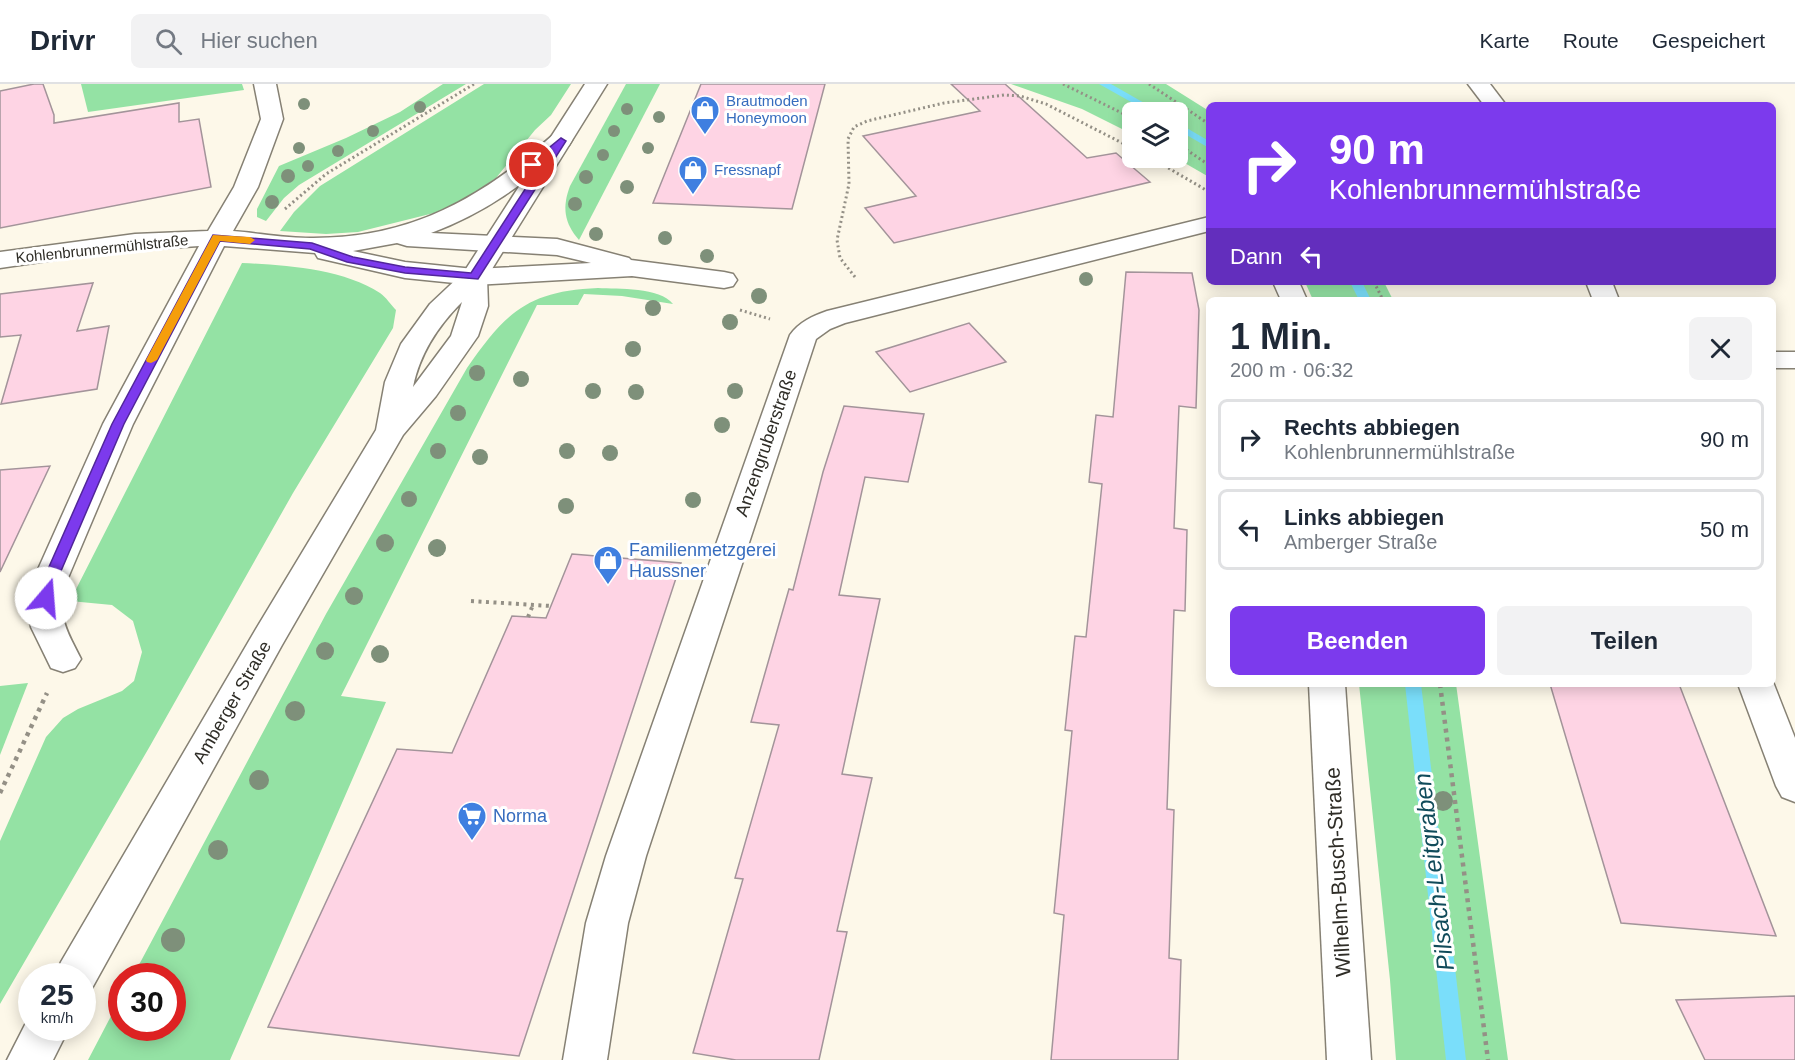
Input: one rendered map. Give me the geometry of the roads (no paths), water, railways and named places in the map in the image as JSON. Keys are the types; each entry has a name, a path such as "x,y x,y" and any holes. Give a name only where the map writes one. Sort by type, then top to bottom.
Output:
{"street":[{"path":"63,659 48,627 44,610 48,585 118,424 246,187 266,141 272,119 265,84"},
{"name":"Amberger Straße","path":"391,430 400,378 426,324 449,297 474,277 596,84"},
{"path":"1479,84 1493,102"},
{"name":"Kohlenbrunnermühlstraße","path":"0,260 73,249 217,238 312,246 381,238 427,226 482,201 512,181 561,141"},
{"name":"Anzengruberstraße","path":"585,1060 607,922 623,867 804,335 820,323 877,307 1206,225"},
{"name":"Kohlenbrunnermühlstraße","path":"381,238 496,243 576,250 632,268 724,280"},
{"name":"Kohlenbrunnermühlstraße","path":"312,246 351,260 405,270 474,277 545,275 632,268"},
{"name":"Amberger Straße","path":"83,963 274,628 391,430 426,390 464,336 475,306 474,277"},
{"path":"1776,360 1795,360"},
{"name":"Wilhelm-Busch-Straße","path":"1327,687 1349,1060"},
{"path":"1757,687 1795,786"},
{"path":"29,1060 40,1041"}],"waterway":[{"name":"Pilsach-Leitgraben","path":"1104,84 1137,102"},
{"name":"Pilsach-Leitgraben","path":"1188,132 1206,143"},
{"name":"Pilsach-Leitgraben","path":"1358,285 1364,297"},
{"name":"Pilsach-Leitgraben","path":"1413,687 1456,1060"}],"place":[{"name":"Brautmoden Honeymoon","path":"705,136"},
{"name":"Fressnapf","path":"693,196"},
{"name":"Familienmetzgerei Haussner","path":"608,586"},
{"name":"Norma","path":"472,842"}]}
